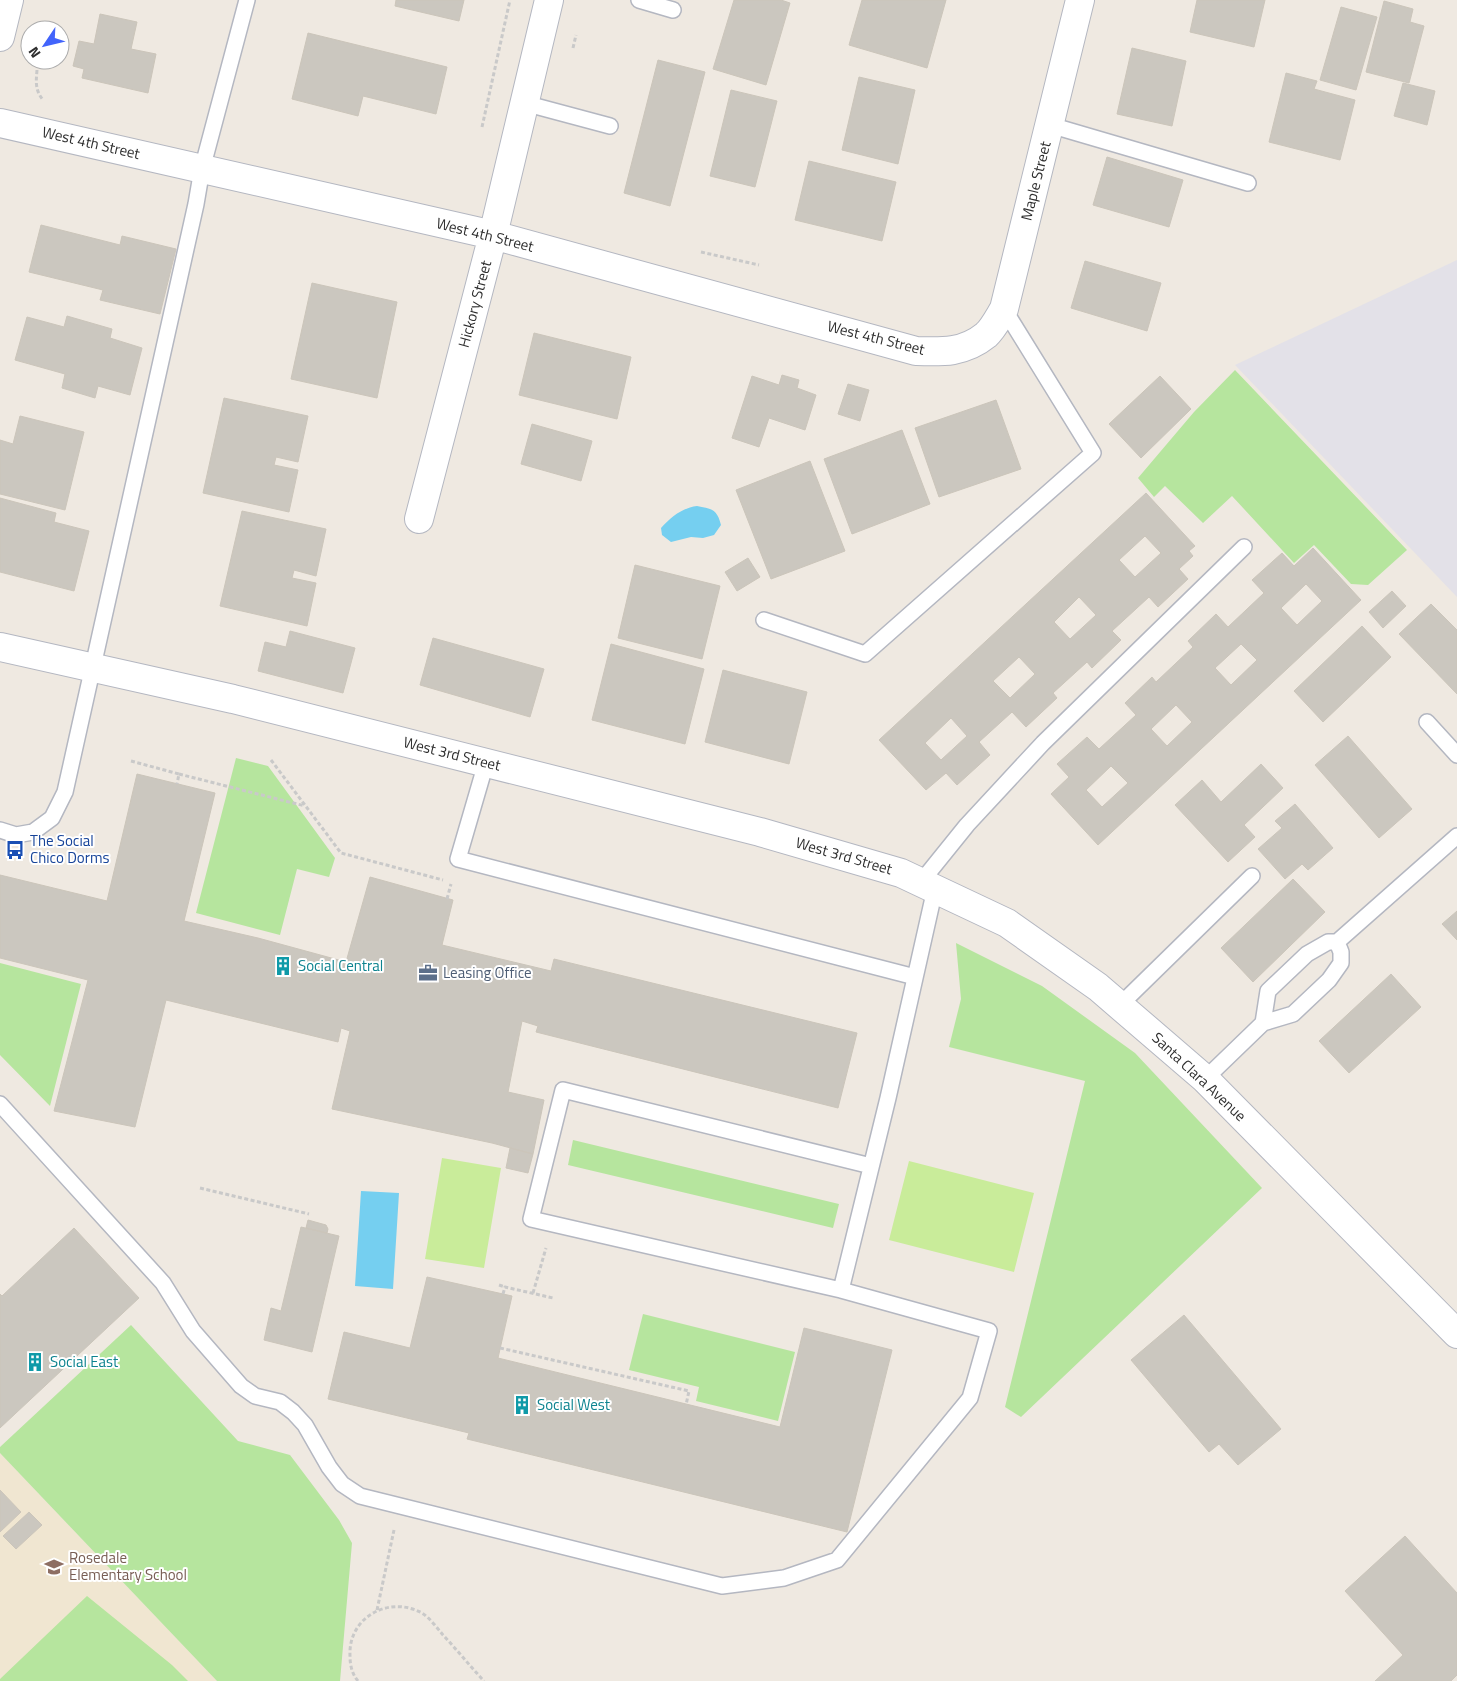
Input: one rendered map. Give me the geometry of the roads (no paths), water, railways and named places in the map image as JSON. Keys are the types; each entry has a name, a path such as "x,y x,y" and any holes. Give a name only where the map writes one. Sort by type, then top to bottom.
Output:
{"street":[{"path":"0,37 9,0"},
{"name":"Hickory Street","path":"419,519 493,236 549,0"},
{"name":"Maple Street","path":"967,346 987,334 1004,309 1080,0"},
{"name":"West 4th Street","path":"0,123 493,236 916,351 944,353 967,346"},
{"name":"West 3rd Street","path":"0,647 242,701 760,832 919,881"},
{"name":"Santa Clara Avenue","path":"919,881 1007,923 1098,987 1205,1079 1457,1334"}],"lane":[{"path":"0,830 16,835 33,832 52,818 65,792 133,492 202,169 247,0"},
{"path":"639,0 673,10"},
{"path":"524,103 610,126"},
{"path":"1050,125 1248,183"},
{"path":"764,620 865,654 1093,453 1004,309"},
{"path":"841,1290 888,1098 915,977 919,881 967,825 1043,743 1244,547"},
{"path":"1428,722 1457,755"},
{"path":"486,763 458,859 915,977"},
{"path":"1263,1022 1268,991 1307,954 1328,942 1337,942 1457,836"},
{"path":"1119,1006 1252,876"},
{"path":"1205,1079 1263,1022 1293,1014 1329,980 1341,963 1341,952 1337,942"},
{"path":"0,1104 163,1283 193,1331 241,1386 255,1396 280,1402 306,1425 329,1467 342,1484 360,1496 722,1586 784,1578 837,1560 970,1398 989,1331 841,1290 530,1219 563,1090 871,1166"}],"water":[{"path":"697,506 710,509 718,516 721,525 714,535 703,538 691,537 671,542 662,535 661,528 673,517 686,509"},
{"path":"361,1191 399,1193 393,1289 355,1286"}],"place":[{"name":"The Social Chico Dorms","path":"15,850"},
{"name":"Social Central","path":"283,966"},
{"name":"Leasing Office","path":"428,973"},
{"name":"Social East","path":"35,1362"},
{"name":"Social West","path":"522,1405"},
{"name":"Rosedale Elementary School","path":"54,1567"}]}
